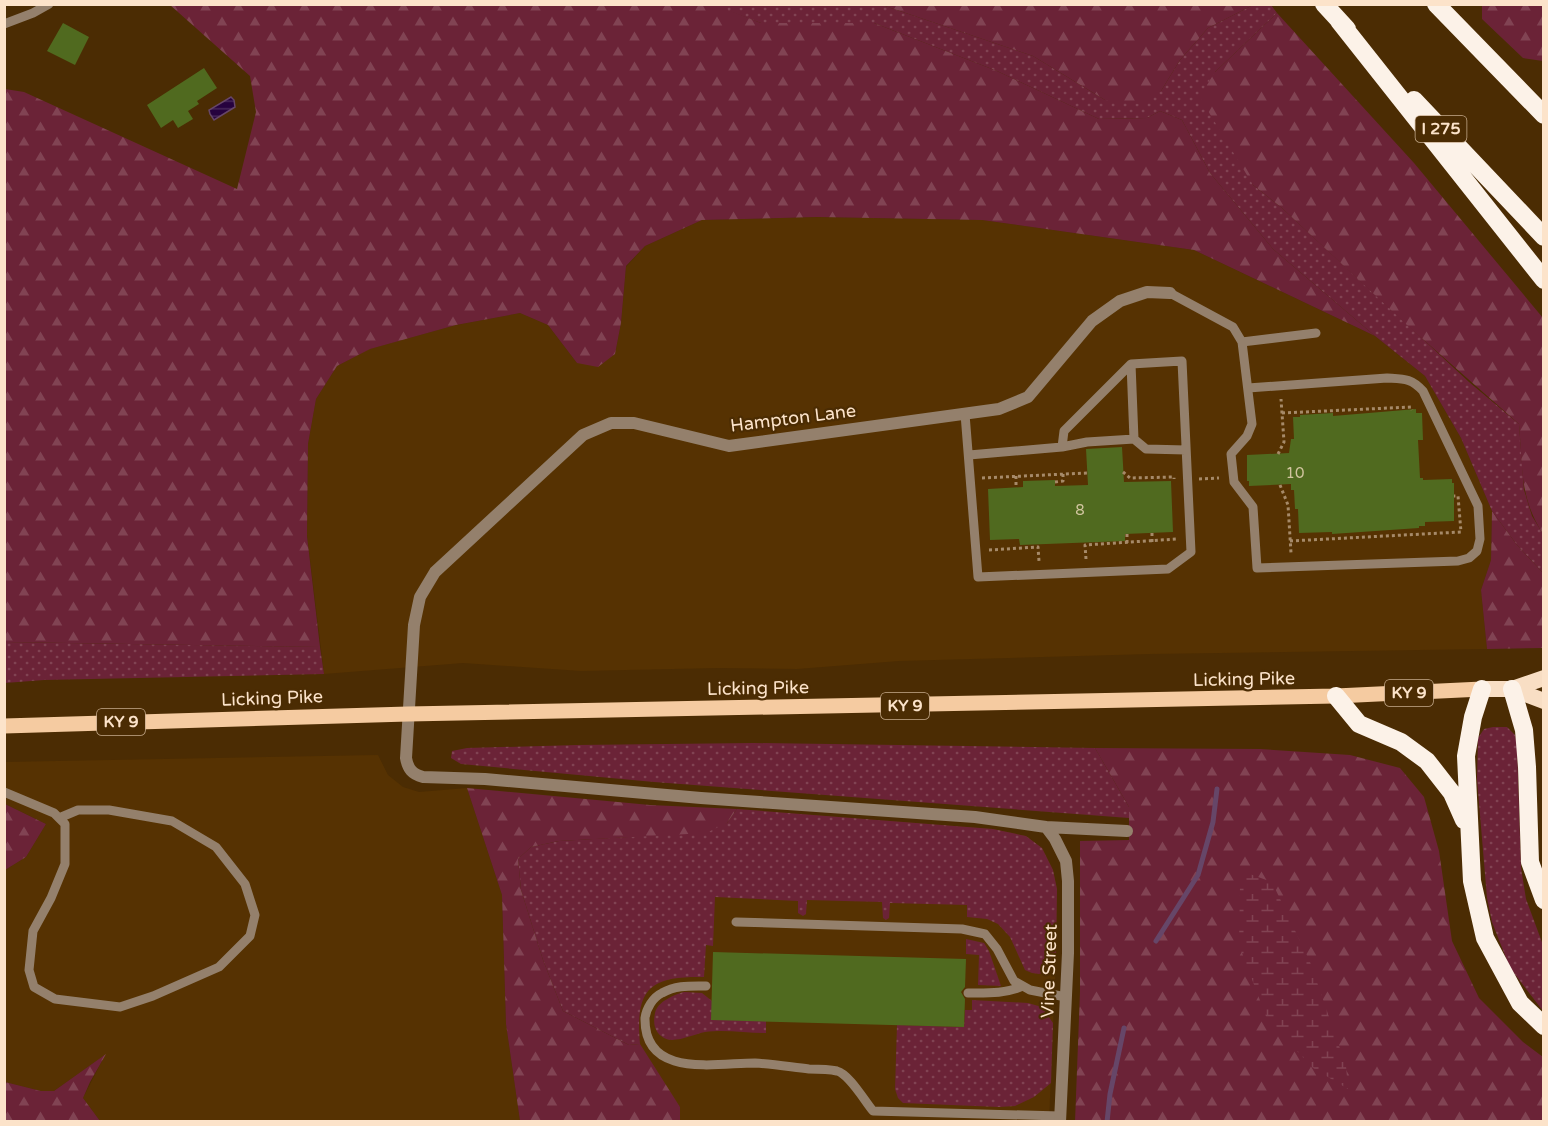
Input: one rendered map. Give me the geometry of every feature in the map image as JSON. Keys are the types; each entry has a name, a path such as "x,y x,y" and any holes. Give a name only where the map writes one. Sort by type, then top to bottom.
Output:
{"highway":[{"name":"I 275","path":"1324,4 1544,237"},
{"path":"1436,4 1544,115"},
{"path":"1339,21 1544,280"},
{"name":"Licking Pike","path":"1482,689 1512,689 1544,678"},
{"path":"1482,689 1473,717 1466,756 1472,881 1485,938 1520,1003 1544,1026"},
{"path":"1512,689 1524,730 1530,862 1544,900"},
{"name":"Licking Pike","path":"1512,689 1544,701"},
{"path":"1336,696 1359,724 1401,742 1427,761 1452,793 1469,835"},
{"path":"1535,875 1544,853"}],"main road":[{"name":"Licking Pike","path":"4,726 408,714 1336,696 1482,689"}],"street":[{"name":"Hampton Lane","path":"1046,827 975,817 700,798 485,778 423,777 414,774 407,765 406,758 414,625 420,597 435,572 583,435 611,423 634,423 729,446 999,409 1029,397 1092,321 1120,301 1147,292 1170,293"},
{"path":"1046,827 1127,831"},
{"name":"Vine Street","path":"1046,827 1066,861 1068,881 1066,997 1060,1119"}],"lane":[{"path":"4,24 49,4"},
{"path":"1170,293 1233,327 1242,342 1252,424 1247,436 1232,454 1233,477 1240,493 1253,507 1257,568 1458,561 1469,558 1477,551 1480,539 1479,506 1423,391 1414,382 1387,378 1248,388"},
{"path":"1242,342 1316,333"},
{"path":"965,414 978,577 1168,568 1191,552 1182,361 1131,364 1064,431 1062,447"},
{"path":"1131,364 1134,439"},
{"path":"969,455 1134,439 1146,449 1186,450"},
{"path":"4,792 54,813 59,818 65,824 64,864 51,898 33,931 29,970 34,987 55,999 120,1007 153,996 219,967 250,936 255,915 245,884 216,847 172,821 109,810 78,810 59,818"},
{"path":"736,922 962,929 985,934 997,949 1014,981 1030,990 1066,997"},
{"path":"706,986 670,988 656,996 645,1016 646,1031 660,1054 679,1063 704,1065 756,1063 838,1071 851,1080 858,1093 873,1111 1060,1119"},
{"path":"968,993 998,993 1023,986"}],"path":[{"path":"1278,454 1284,442 1280,385"},
{"path":"1282,413 1411,407 1412,410"},
{"path":"1123,472 1130,478 1174,477 1175,488"},
{"path":"982,488 982,478 1087,473"},
{"path":"1055,482 1063,481 1063,474"},
{"path":"1016,476 1016,488"},
{"path":"1188,480 1233,477"},
{"path":"1280,485 1288,505 1292,567"},
{"path":"1290,540 1461,532 1458,496 1455,496"},
{"path":"1086,559 1085,544 1177,540 1177,530"},
{"path":"1152,533 1152,542"},
{"path":"1127,534 1127,543"},
{"path":"985,550 1038,547 1039,561 1051,561"}],"shaded area":[{"path":"231,97 235,107 214,120 209,110"},
{"path":"817,217 982,220 1194,250 1375,336 1425,376 1461,438 1492,511 1491,560 1481,590 1487,649 1150,654 899,661 797,669 581,671 463,663 324,674 307,535 308,444 316,399 337,366 369,349 456,325 520,313 548,325 577,363 615,354 621,323 626,267 645,246 702,220"},
{"path":"378,755 388,775 403,787 419,792 467,788 502,895 506,1024 520,1121 100,1121 83,1098 105,1055 54,1091 41,1091 5,1082 5,870 26,857 46,824 5,804 5,762"},
{"path":"737,809 993,829 1026,836 1042,848 1053,870 1057,889 1049,1121 680,1121 680,1107 629,1045 531,847 727,823"}],"green space":[{"path":"713,4 761,23 874,23 997,71 1099,119 1147,118 1160,111 1182,120 1210,173 1273,249 1375,336 1194,250 982,220 817,217 702,220 645,246 626,266 621,323 615,354 598,367 577,363 548,325 520,313 456,325 370,349 337,366 316,399 308,444 307,536 320,647 5,642 5,89 24,92 237,189 256,112 250,76 170,5"},
{"path":"1253,4 1208,28 1180,60 1161,91 1140,104 1105,100 1033,56 882,5"},
{"path":"713,5 882,5 1033,56 1105,100 1161,91 1180,60 1208,28 1253,5 1271,5 1277,13 1215,72 1253,185 1282,208 1469,382 1519,424 1524,490 1532,516 1543,534 1543,573 1517,545 1492,511 1461,438 1425,376 1273,249 1210,173 1182,120 1160,111 1147,118 1099,119 997,71 874,23 761,23"},
{"path":"1482,5 1543,5 1543,61 1523,58 1482,19"},
{"path":"1277,13 1414,163 1543,318 1543,534 1535,520 1526,494 1519,424 1408,326 1282,208 1253,185 1199,96 1215,72"},
{"path":"1492,511 1517,545 1543,573 1543,648 1487,649 1481,590 1491,560"},
{"path":"4,642 320,647 324,674 44,680 5,683"},
{"path":"1507,727 1515,735 1517,745 1521,868 1526,899 1543,945 1543,1011 1510,968 1492,922 1487,898 1477,779 1478,738 1484,729"},
{"path":"754,743 1095,748 1129,807 1129,818 654,782 461,764 451,758 452,751 467,748"},
{"path":"1095,748 1260,749 1350,755 1400,768 1424,797 1439,851 1452,941 1479,998 1523,1042 1543,1057 1543,1121 1075,1122 1080,992 1080,841 1129,840 1129,807"},
{"path":"467,788 650,805 737,809 727,823 706,833 559,841 531,847 518,859 521,890 543,960 563,1011 629,1045 640,1044 680,1107 680,1121 520,1121 506,1024 502,895"},
{"path":"5,804 46,824 26,857 5,870"},
{"path":"737,809 993,829 1026,836 1042,848 1053,870 1057,889 1056,958 1048,971 1039,974 1025,970 1010,937 998,924 987,919 967,917 967,905 890,903 889,918 886,920 883,918 882,902 807,900 806,914 803,916 798,913 798,901 715,897 713,946 706,945 704,977 671,979 650,989 640,1010 640,1044 629,1045 563,1011 543,960 521,890 518,859 531,847 559,841 628,837 727,823"},
{"path":"1244,872 1272,882 1310,962 1346,1066 1348,1089 1313,1068 1267,1019 1239,945 1240,887"},
{"path":"966,939 984,943 1001,986 978,985 979,955 966,954"},
{"path":"684,992 702,993 712,1001 766,1021 766,1033 712,1031 673,1040 664,1038 655,1027 655,1013 659,1005 667,999"},
{"path":"972,1000 1028,1003 1042,1007 1053,1023 1051,1083 1034,1097 1015,1106 903,1103 898,1098 895,1089 897,1025 964,1027 965,1010 972,1010"},
{"path":"106,1054 83,1098 100,1121 7,1122 5,1119 5,1082 41,1091 54,1091"}],"building":[{"path":"63,23 89,37 75,65 47,51"},
{"path":"204,68 217,88 197,101 199,104 188,111 193,119 178,128 173,120 161,128 147,105"},
{"path":"1416,409 1416,413 1422,413 1423,440 1418,440 1420,478 1423,480 1452,479 1454,483 1454,521 1425,522 1425,526 1419,526 1419,528 1332,534 1332,532 1299,533 1298,509 1295,509 1294,490 1291,490 1291,484 1249,486 1247,455 1289,453 1291,439 1294,439 1293,417"},
{"path":"1122,447 1124,482 1171,481 1173,532 1125,534 1125,541 1020,545 1019,539 990,540 988,489 1023,487 1023,481 1055,480 1055,486 1088,485 1086,449"},
{"path":"713,952 966,959 965,987 961,992 965,999 964,1027 711,1020"}],"waterway":[{"path":"1156,941 1198,875 1213,822 1217,789"},
{"path":"1107,1122 1110,1094 1124,1028"}]}
